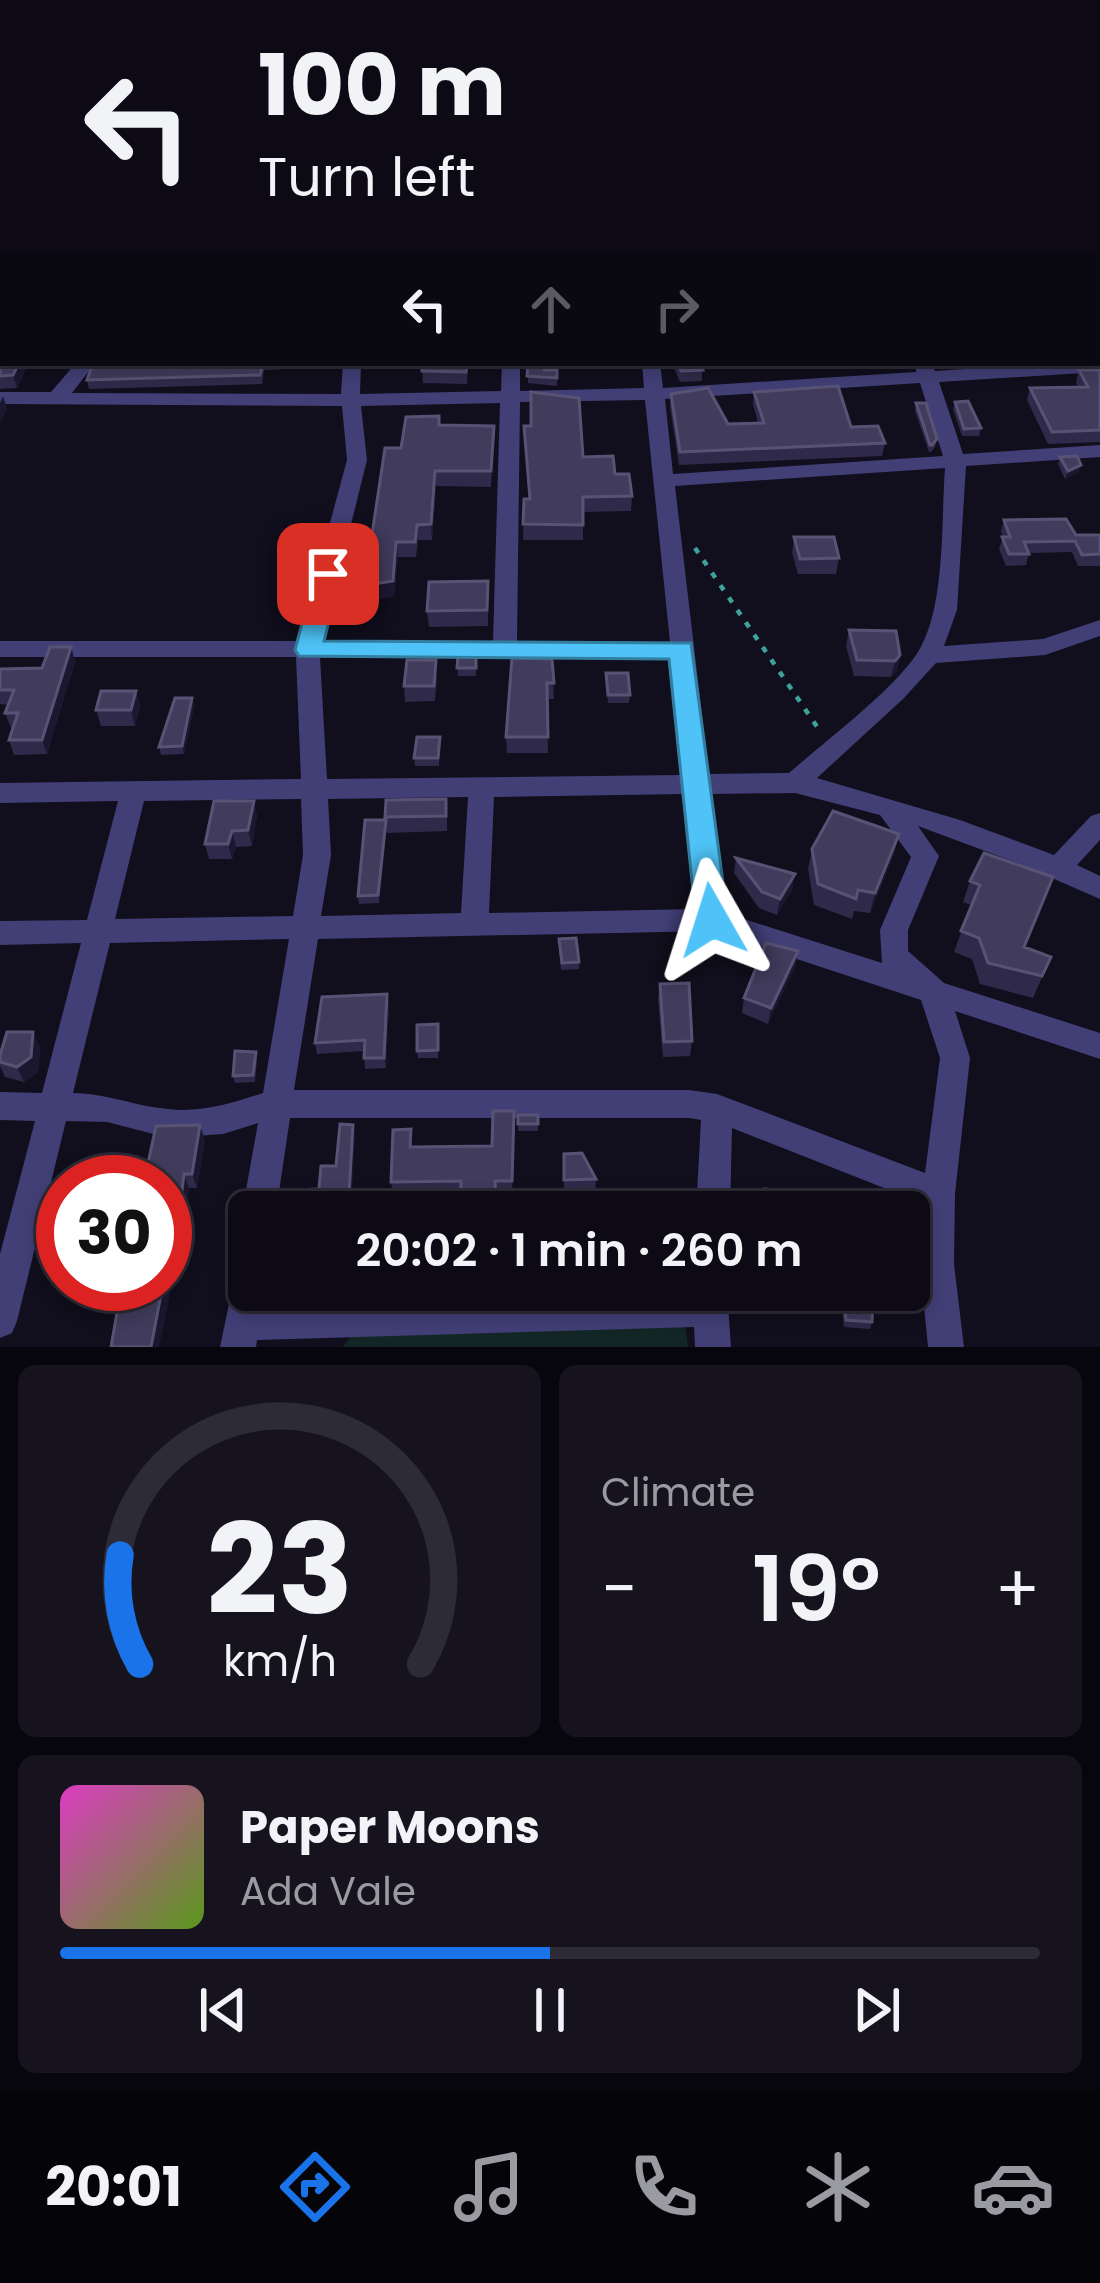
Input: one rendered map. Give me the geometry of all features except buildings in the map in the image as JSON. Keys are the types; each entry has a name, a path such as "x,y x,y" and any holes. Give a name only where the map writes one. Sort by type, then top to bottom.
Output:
{"street":[{"path":"58,398 84,366"},
{"path":"262,1191 317,855 308,650 357,460 352,366"},
{"path":"505,648 512,366"},
{"path":"651,366 712,920"},
{"path":"791,366 795,385"},
{"path":"0,398 354,400 654,394 925,370 1100,366"},
{"path":"795,783 929,655 946,610 956,463 925,370"},
{"path":"665,492 1100,451"},
{"path":"929,655 1046,647 1100,628"},
{"path":"0,649 682,650"},
{"path":"0,793 795,783 892,810 1059,867 1100,887"},
{"path":"474,924 481,790"},
{"path":"0,1321 133,794"},
{"path":"892,810 925,856 894,930 893,956 933,991 955,1058 939,1194 937,1264 946,1347"},
{"path":"1059,867 1100,823"},
{"path":"0,933 712,920 1100,1046"},
{"path":"0,1106 107,1108 170,1124 223,1120 274,1104 689,1104 717,1108 939,1194"},
{"path":"714,1191 717,1108"},
{"path":"240,1335 562,1311"},
{"path":"711,1311 713,1347"}],"path":[{"path":"602,0 629,0"},
{"path":"665,492 721,592 831,748"}],"green space":[{"path":"685,1323 688,1347 343,1347 354,1332"}],"route":[{"path":"328,574 308,650 682,650 712,920"}]}
